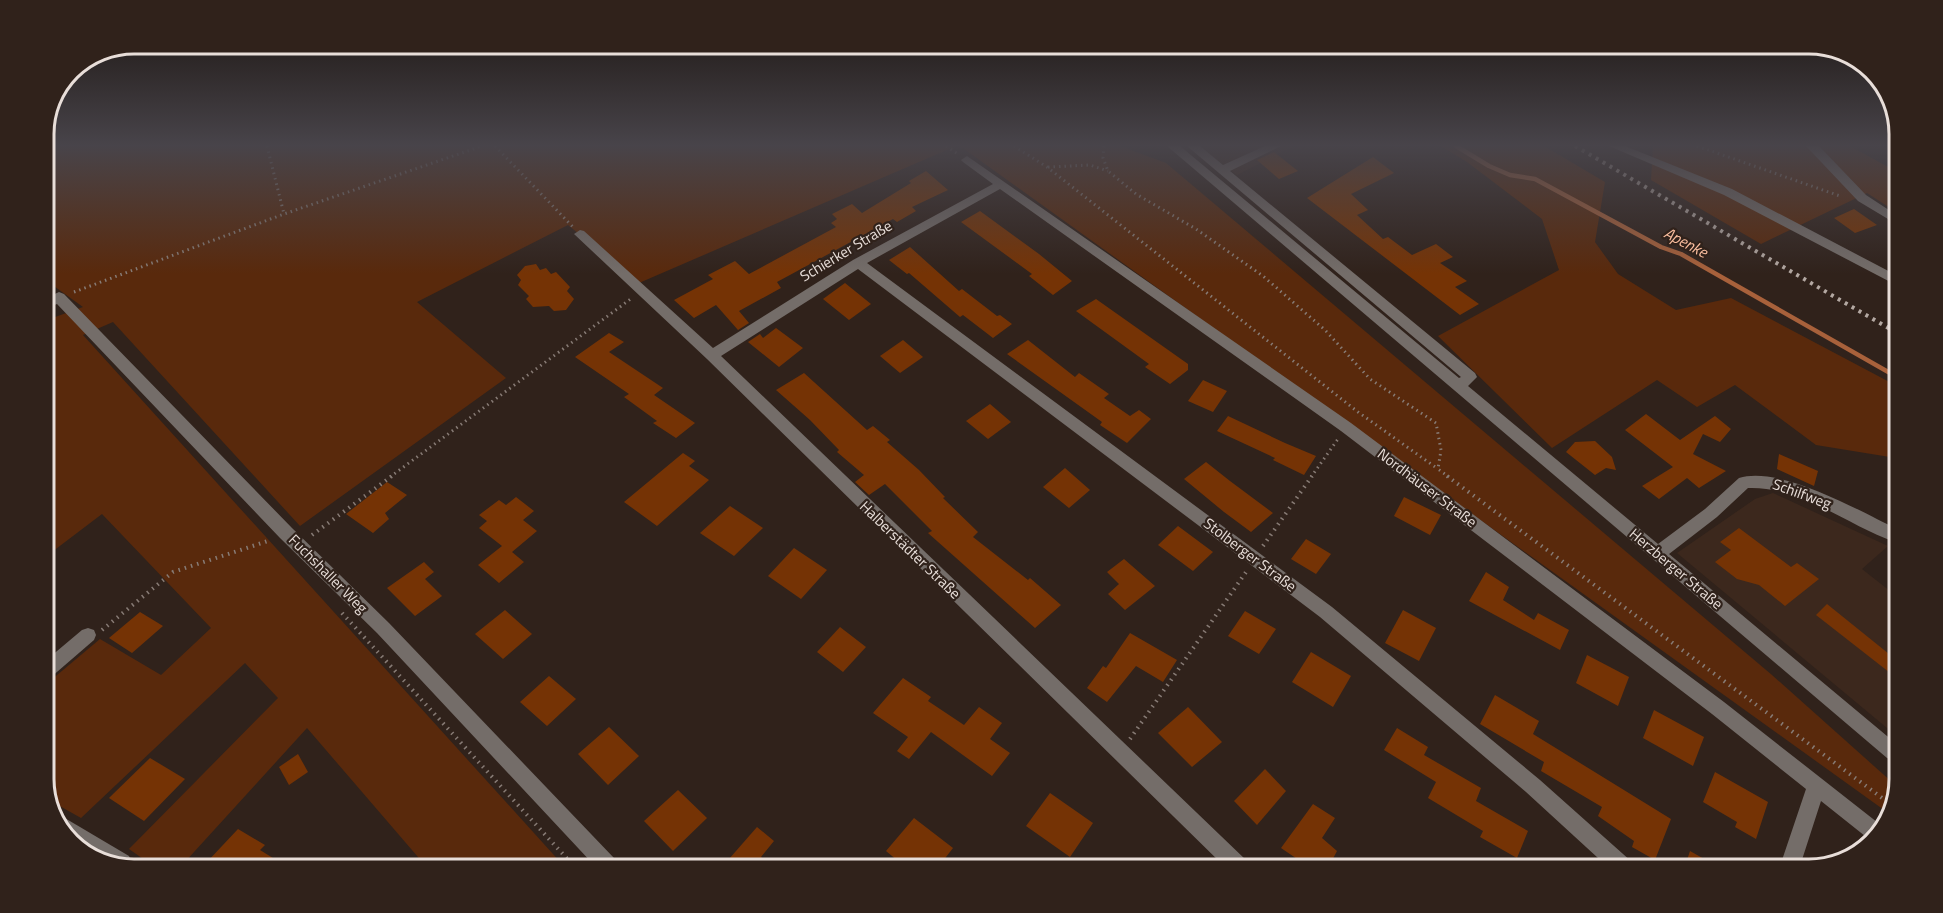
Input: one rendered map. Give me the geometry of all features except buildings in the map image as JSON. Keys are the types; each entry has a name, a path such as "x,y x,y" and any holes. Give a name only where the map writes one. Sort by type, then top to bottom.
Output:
{"street":[{"name":"Schierker Straße","path":"712,356 797,299 928,221 992,189"},
{"name":"Nordhäuser Straße","path":"1008,189 1346,427 1817,785 1871,829"},
{"name":"Herzberger Straße","path":"1224,189 1889,749"},
{"path":"1244,189 1470,377 1459,386"},
{"path":"1720,189 1838,248 1889,277"},
{"path":"1853,189 1862,198 1889,215"},
{"name":"Halberstädter Straße","path":"580,234 712,356 1231,859"},
{"name":"Stolberger Straße","path":"858,263 1326,612 1533,786 1614,859"},
{"path":"54,300 59,297"},
{"name":"Fuchshaller Weg","path":"59,297 298,545 383,628 601,859"},
{"name":"Schilfweg","path":"1657,554 1711,513 1744,482 1767,481 1813,496 1889,532"},
{"path":"54,664 88,635"},
{"path":"1792,859 1817,785"},
{"path":"78,835 110,855"}],"path":[{"path":"278,189 284,214"},
{"path":"59,297 358,189"},
{"path":"536,189 580,234"},
{"path":"1073,189 1359,412 1438,469 1529,540 1775,715 1885,800"},
{"path":"1129,189 1196,229 1263,276 1325,330 1370,379 1436,423 1441,450 1438,469"},
{"path":"1820,189 1838,195 1862,198"},
{"path":"298,545 643,290"},
{"path":"1120,753 1346,427"},
{"path":"88,635 101,630 173,572 274,539 267,531"},
{"path":"341,612 567,859"}],"shaded area":[{"path":"54,189 857,189 639,283 568,225 417,302 506,378 300,526 113,322 83,335 557,859 420,859 307,728 188,859 143,859 129,849 278,698 245,663 81,818 59,806 54,784 54,678 100,639 161,675 211,628 102,514 54,550 54,317 83,307 54,286"},
{"path":"1019,189 1196,189 1772,675 1889,779 1883,809"},
{"path":"1502,189 1604,189 1595,242 1618,274 1676,310 1731,298 1889,382 1889,457 1816,445 1735,385 1697,407 1657,380 1552,448 1438,336 1559,270 1542,219"},
{"path":"1666,189 1889,189 1889,207 1867,193 1761,244"},
{"path":"1773,493 1888,546 1862,569 1889,590 1889,730 1677,553 1755,499"}],"waterway":[{"name":"Apenke","path":"1553,189 1661,247 1681,254 1889,372"}],"railway":[{"path":"1648,189 1889,328"}]}
